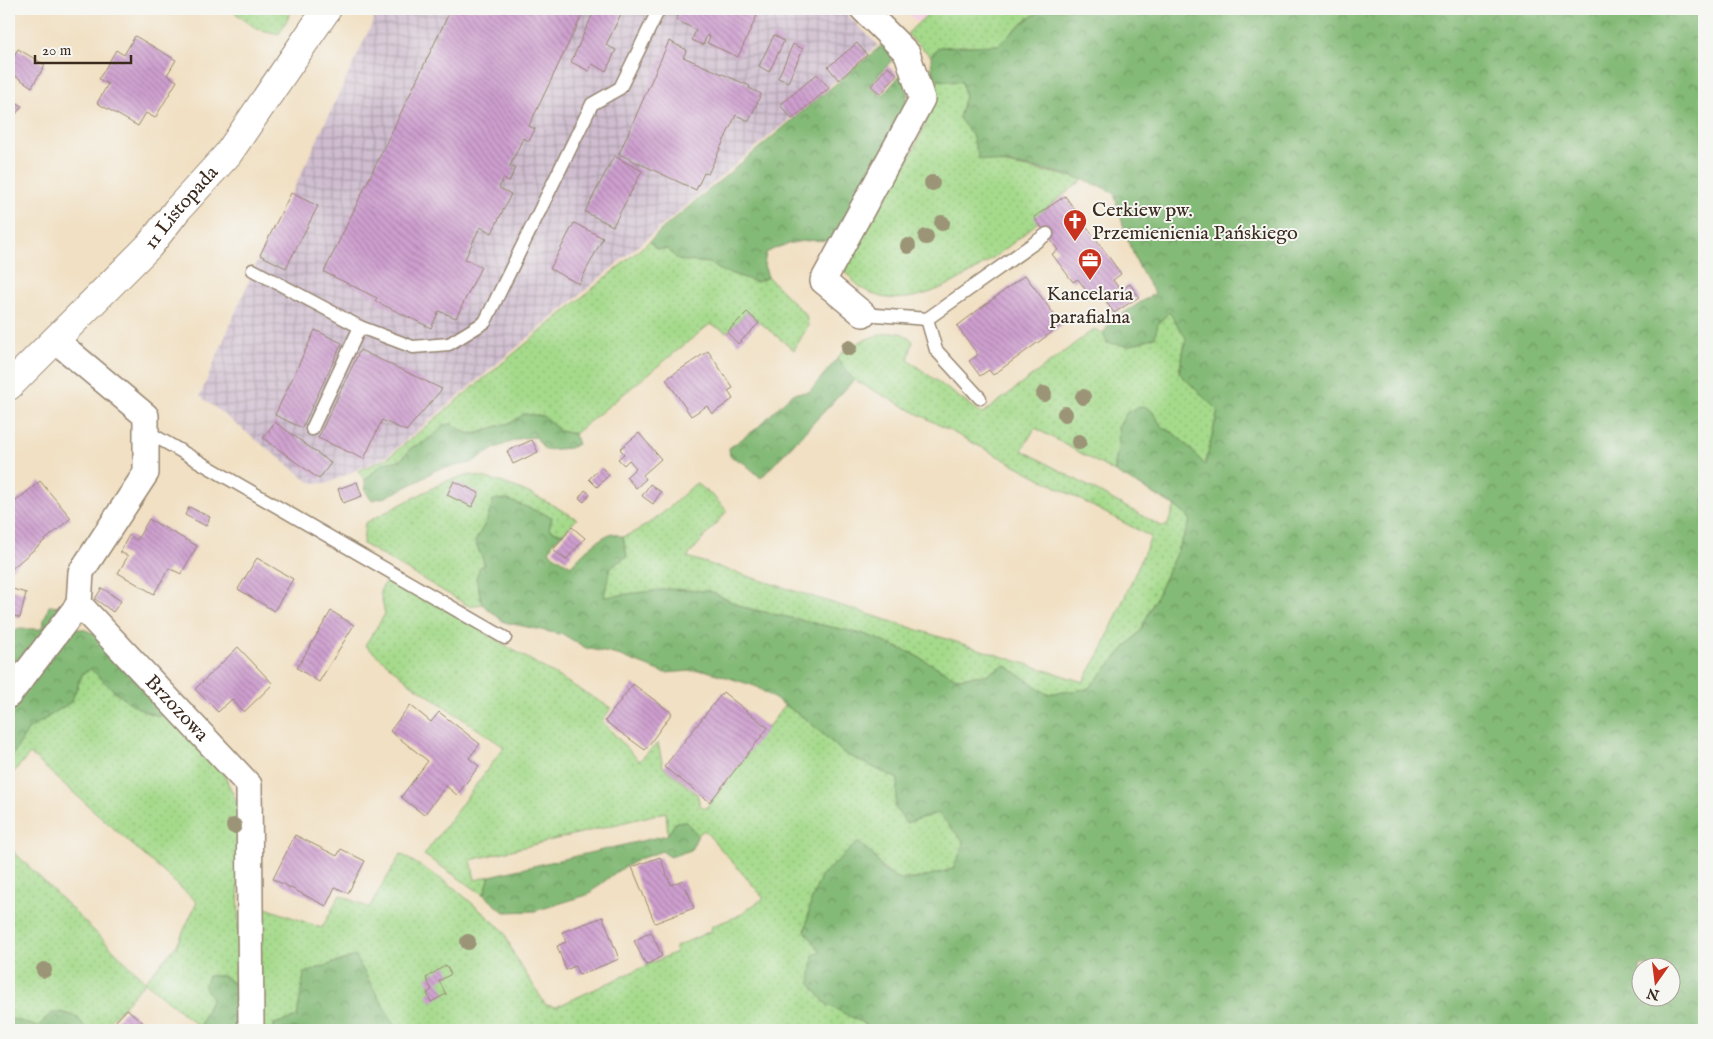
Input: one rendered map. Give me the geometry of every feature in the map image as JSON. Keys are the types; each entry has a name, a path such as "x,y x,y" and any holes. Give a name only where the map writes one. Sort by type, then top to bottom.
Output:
{"street":[{"name":"11 Listopada","path":"9,386 149,246 228,154 327,9"},
{"path":"862,9 907,53 922,98 823,281 863,314"},
{"path":"9,695 79,604 81,572 146,473 146,423 55,340"},
{"name":"Brzozowa","path":"79,604 249,785 251,1030"}],"lane":[{"path":"253,270 360,327 414,346 449,344 485,322 592,104 620,88 659,9"},
{"path":"863,314 928,319 1046,234"},
{"path":"928,319 936,350 980,398"},
{"path":"312,429 360,327"},
{"path":"146,423 504,638"}],"shaded area":[{"path":"379,9 841,9 878,45 387,456 326,484 310,482 200,396 260,255 291,195"},
{"path":"903,9 933,9 917,22"}],"green space":[{"path":"230,9 293,9 279,34 257,29"},
{"path":"933,9 1045,9 1026,20 998,45 939,47 931,56 907,34"},
{"path":"1045,9 1704,9 1704,1030 876,1030 826,1004 810,984 813,955 821,952 805,931 811,901 821,876 858,842 874,856 883,870 897,879 916,879 953,869 962,849 963,841 938,813 906,823 895,808 898,779 845,754 806,719 755,686 704,670 665,673 618,655 586,648 564,635 504,622 482,604 476,578 480,567 485,564 475,542 488,518 493,500 506,499 552,517 549,529 562,534 553,542 549,552 571,566 590,547 606,536 612,533 623,537 627,556 610,568 604,597 668,589 710,591 742,607 867,635 911,653 957,678 986,675 1005,665 1047,694 1088,689 1141,630 1189,525 1190,518 1175,506 1115,472 1118,428 1127,412 1144,406 1152,411 1162,427 1186,444 1205,465 1218,411 1179,373 1186,338 1169,312 1158,324 1155,337 1129,346 1107,343 1103,333 1113,320 1155,293 1135,258 1125,232 1114,193 1066,175 1031,167 979,159 972,135 959,118 965,96 962,82 938,80 932,75 931,56 939,47 998,45 1026,20"},
{"path":"882,45 890,53 892,60 869,86 882,96 902,73 908,94 900,121 834,241 816,240 799,242 782,246 766,253 764,265 768,277 757,282 720,270 710,263 678,260 668,249 656,249 650,241 661,230"},
{"path":"938,80 962,82 965,96 959,118 972,135 980,159 1084,179 1035,217 1038,222 978,268 928,293 903,298 879,296 858,285 845,271 853,252 891,191 915,146 925,124"},
{"path":"650,241 656,249 668,249 678,260 710,263 720,270 757,282 768,277 806,315 808,326 794,350 747,312 727,332 710,324 574,434 560,431 543,416 524,414 512,422 471,434 453,424 423,443 412,447 401,460 384,463 365,480 358,471 389,457"},
{"path":"1169,311 1186,338 1179,373 1218,410 1205,465 1186,444 1162,427 1152,411 1124,436 1117,450 1115,472 1035,428 1022,450 1161,526 1167,526 1175,506 1190,518 1189,525 1141,630 1088,689 1047,694 1005,665 986,675 957,678 911,653 867,635 742,607 710,591 604,597 609,568 627,556 623,537 653,521 696,483 712,495 727,511 687,557 1083,682 1101,651 1151,537 854,380 837,359 856,344 875,336 893,333 902,334 913,341 908,360 982,414 1094,329 1103,333 1107,343 1158,324"},
{"path":"837,359 854,380 761,478 744,463 730,456 729,448 756,429 789,397 795,393 809,392"},
{"path":"524,414 543,416 560,431 574,434 578,444 570,448 545,450 536,437 522,438 495,448 471,463 436,470 386,497 371,500 365,490 365,480 384,463 401,460 412,447 423,443 437,433 443,425 453,424 467,433 476,434 512,422"},
{"path":"471,475 513,486 577,519 562,534 549,529 552,517 493,500 488,518 475,542 485,564 476,578 482,604 469,606 363,544 365,523 446,481"},
{"path":"389,576 611,708 602,721 639,761 658,743 663,767 697,794 700,805 705,809 785,705 808,721 845,754 898,779 895,808 938,813 963,841 962,849 953,869 919,878 900,878 891,875 874,856 821,952 876,1030 397,1030 355,956 305,973 297,1017 274,1024 274,1030 259,1030 260,906 322,928 340,895 369,908 401,854 452,886 504,931 514,955 546,1005 556,1007 676,952 675,947 711,931 712,926 736,917 764,898 704,830 698,835 684,821 676,822 668,835 666,812 471,860 475,880 490,876 484,895 424,855 504,747 410,683 365,645 385,614 380,591"},
{"path":"49,606 61,607 61,616 73,629 83,629 100,636 167,709 160,716 140,709 122,697 91,669 83,673 71,702 28,730 9,761 11,654 9,637 18,629 41,629"},
{"path":"91,668 116,693 151,715 169,707 225,777 238,804 239,987 223,976 208,976 204,986 212,998 199,1027 145,982 102,1030 9,1030 9,847 145,981 177,945 197,902 30,754 9,777 9,761 28,730 71,702 83,673"},
{"path":"685,821 698,835 691,850 670,857 662,851 639,859 616,872 587,895 535,911 504,912 484,895 490,876 667,835 676,822"},
{"path":"355,956 397,1030 274,1030 274,1024 297,1017 304,973"},
{"path":"208,976 223,976 239,988 247,1030 198,1030 212,998 204,986"},
{"path":"61,1012 77,1017 87,1030 9,1030 9,1021 13,1019 38,1027 50,1014"}],"building":[{"path":"451,9 585,9 529,126 535,129 529,141 523,138 510,166 515,168 509,182 503,179 499,188 511,194 492,233 480,227 465,259 481,267 456,318 439,311 431,328 375,301 377,298 324,272"},
{"path":"595,9 610,9 621,14 606,45 616,50 606,71 592,64 589,71 571,62"},
{"path":"681,9 760,9 738,57 707,43 710,37 707,35 703,45 692,40 696,30 676,20"},
{"path":"774,35 784,41 769,72 759,66"},
{"path":"135,36 176,60 167,75 177,81 155,118 146,113 138,126 97,103 108,84 99,79 116,50 124,55"},
{"path":"669,41 687,50 683,57 750,86 749,88 761,94 749,121 736,115 708,174 704,173 696,190 619,154"},
{"path":"857,43 867,55 839,80 828,67"},
{"path":"793,44 803,49 788,82 778,78"},
{"path":"18,49 45,65 32,87 9,72 9,64"},
{"path":"888,66 897,74 881,94 871,86"},
{"path":"817,74 829,88 792,119 780,105"},
{"path":"9,97 22,106 13,118 9,115"},
{"path":"614,156 642,171 613,226 585,212"},
{"path":"291,193 318,206 286,268 260,255"},
{"name":"Cerkiew pw. Przemienienia Pańskiego","path":"1065,196 1121,274 1113,280 1118,287 1103,298 1098,291 1090,296 1078,279 1073,282 1052,254 1058,250 1034,217"},
{"path":"574,223 603,238 579,284 550,269"},
{"path":"1025,275 1062,325 993,375 989,370 980,376 969,361 978,355 957,326"},
{"path":"1130,284 1139,297 1114,313 1105,300"},
{"path":"747,312 759,323 738,344 727,332"},
{"path":"315,330 342,343 302,428 275,415"},
{"path":"360,350 442,389 406,431 382,420 364,459 318,438"},
{"path":"708,351 733,388 728,391 733,399 712,414 707,406 691,416 666,379"},
{"path":"275,422 331,463 319,479 263,438"},
{"path":"639,433 661,459 643,475 646,479 636,488 626,477 636,468 629,460 624,465 618,459 624,454 620,449"},
{"path":"532,440 538,452 513,464 507,451"},
{"path":"601,467 609,475 597,487 589,479"},
{"path":"40,481 71,518 9,571 9,504 10,506"},
{"path":"454,481 479,493 472,507 447,495"},
{"path":"357,482 362,496 343,503 338,489"},
{"path":"650,484 661,492 653,504 642,496"},
{"path":"585,490 590,494 584,502 579,498"},
{"path":"189,507 210,517 206,526 185,515"},
{"path":"149,519 197,546 181,574 169,568 154,594 118,573 128,556 120,552 129,535 137,540"},
{"path":"572,527 585,538 566,560 553,550"},
{"path":"257,558 293,579 274,611 238,589"},
{"path":"9,588 26,593 20,618 9,614"},
{"path":"102,588 121,601 113,612 95,599"},
{"path":"331,611 354,625 319,682 297,668"},
{"path":"238,647 273,684 244,712 232,699 218,712 195,689"},
{"path":"633,684 672,713 645,750 605,721"},
{"path":"723,692 768,728 710,802 664,767"},
{"path":"410,705 431,722 439,712 480,744 469,758 479,766 457,795 446,786 424,815 401,797 428,761 390,731"},
{"path":"295,835 337,856 341,849 365,861 348,893 335,887 326,906 273,879"},
{"path":"660,857 671,885 683,880 694,908 655,923 632,867"},
{"path":"603,917 619,959 579,975 575,966 566,970 557,946 566,942 562,932"},
{"path":"651,932 662,956 646,965 634,941"},
{"path":"446,965 451,974 439,981 446,994 431,1002 427,993 432,990 426,978"},
{"path":"127,1009 152,1030 108,1030"}],"place":[{"name":"Cerkiew pw. Przemienienia Pańskiego","path":"1075,242"},
{"name":"Kancelaria parafialna","path":"1090,281"}]}
